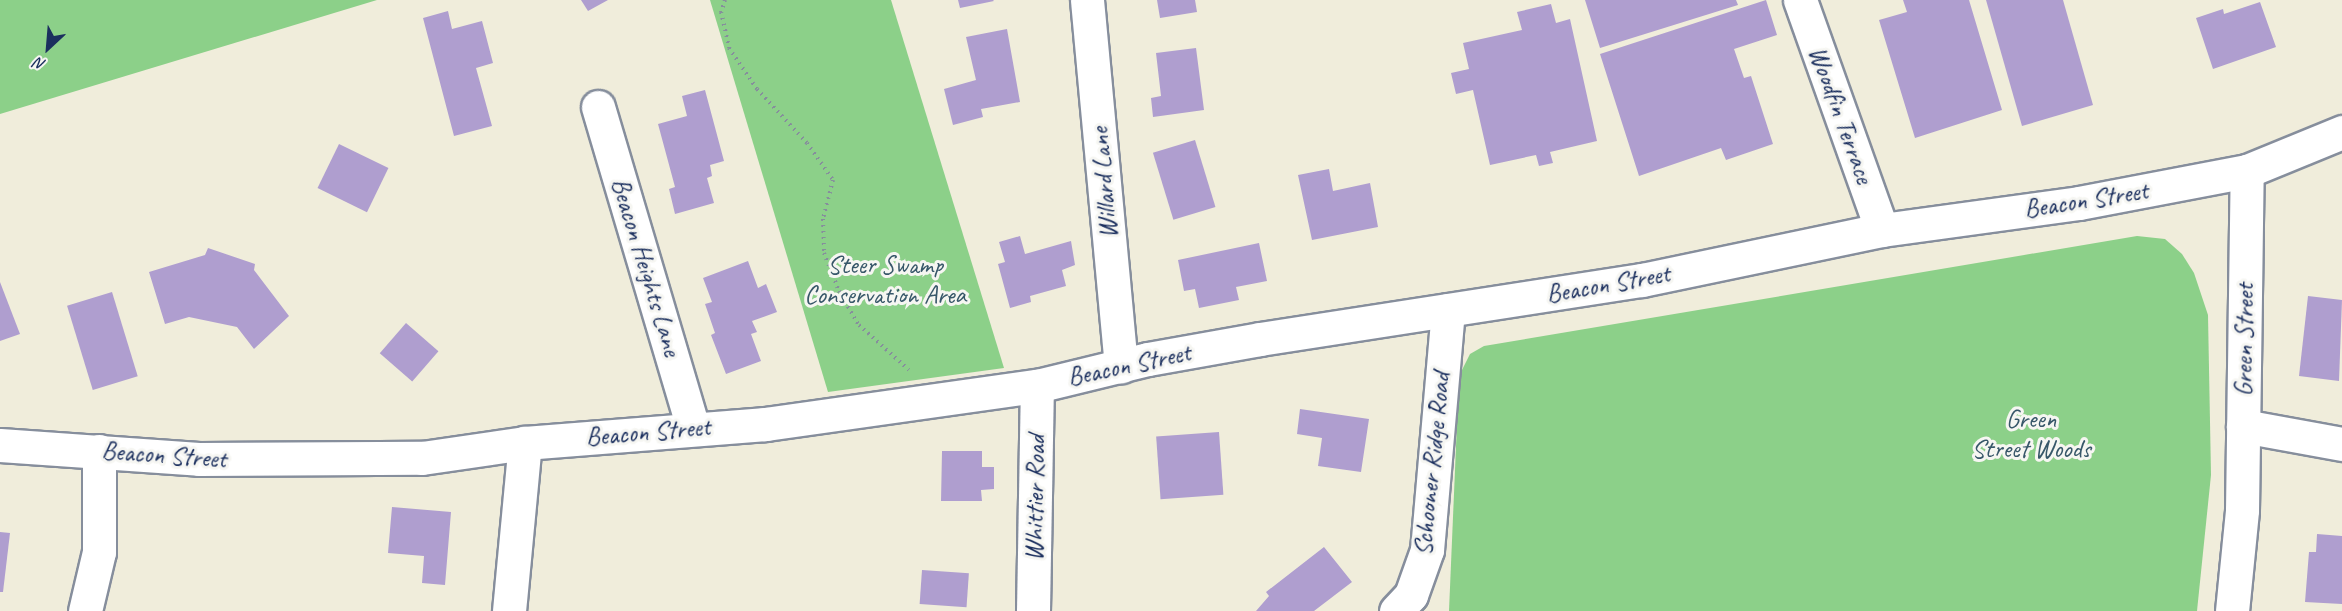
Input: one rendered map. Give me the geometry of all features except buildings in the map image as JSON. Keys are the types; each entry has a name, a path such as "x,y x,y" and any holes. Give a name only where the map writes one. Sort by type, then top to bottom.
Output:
{"street":[{"name":"Willard Lane","path":"1087,0 1120,366"},
{"name":"Woodfin Terrace","path":"1803,4 1882,230"},
{"name":"Beacon Heights Lane","path":"598,107 693,427"},
{"path":"2247,171 2342,132"},
{"name":"Beacon Street","path":"0,445 199,459 399,458 693,427 765,424 1037,386 1120,366 1260,339 1642,280 1882,230 2079,203 2247,171"},
{"name":"Green Street","path":"2232,611 2242,510 2247,171"},
{"name":"Schooner Ridge Road","path":"1396,611 1411,595 1427,549 1448,310"},
{"name":"Whittier Road","path":"1033,611 1037,386"},
{"path":"2243,426 2342,444"},
{"path":"509,611 525,443"},
{"path":"85,611 99,552 99,451"}],"path":[{"path":"725,0 721,12 729,48 757,89 807,143 833,180 823,219 824,253 839,291 859,325 895,360 926,381 932,401"}],"green space":[{"path":"0,0 377,0 0,114"},
{"name":"Steer Swamp Conservation Area","path":"710,0 891,0 1004,368 828,392"},
{"name":"Green Street Woods","path":"2137,236 2165,239 2182,254 2194,273 2208,315 2211,475 2197,611 1449,611 1459,376 1470,354 1484,346"}]}
